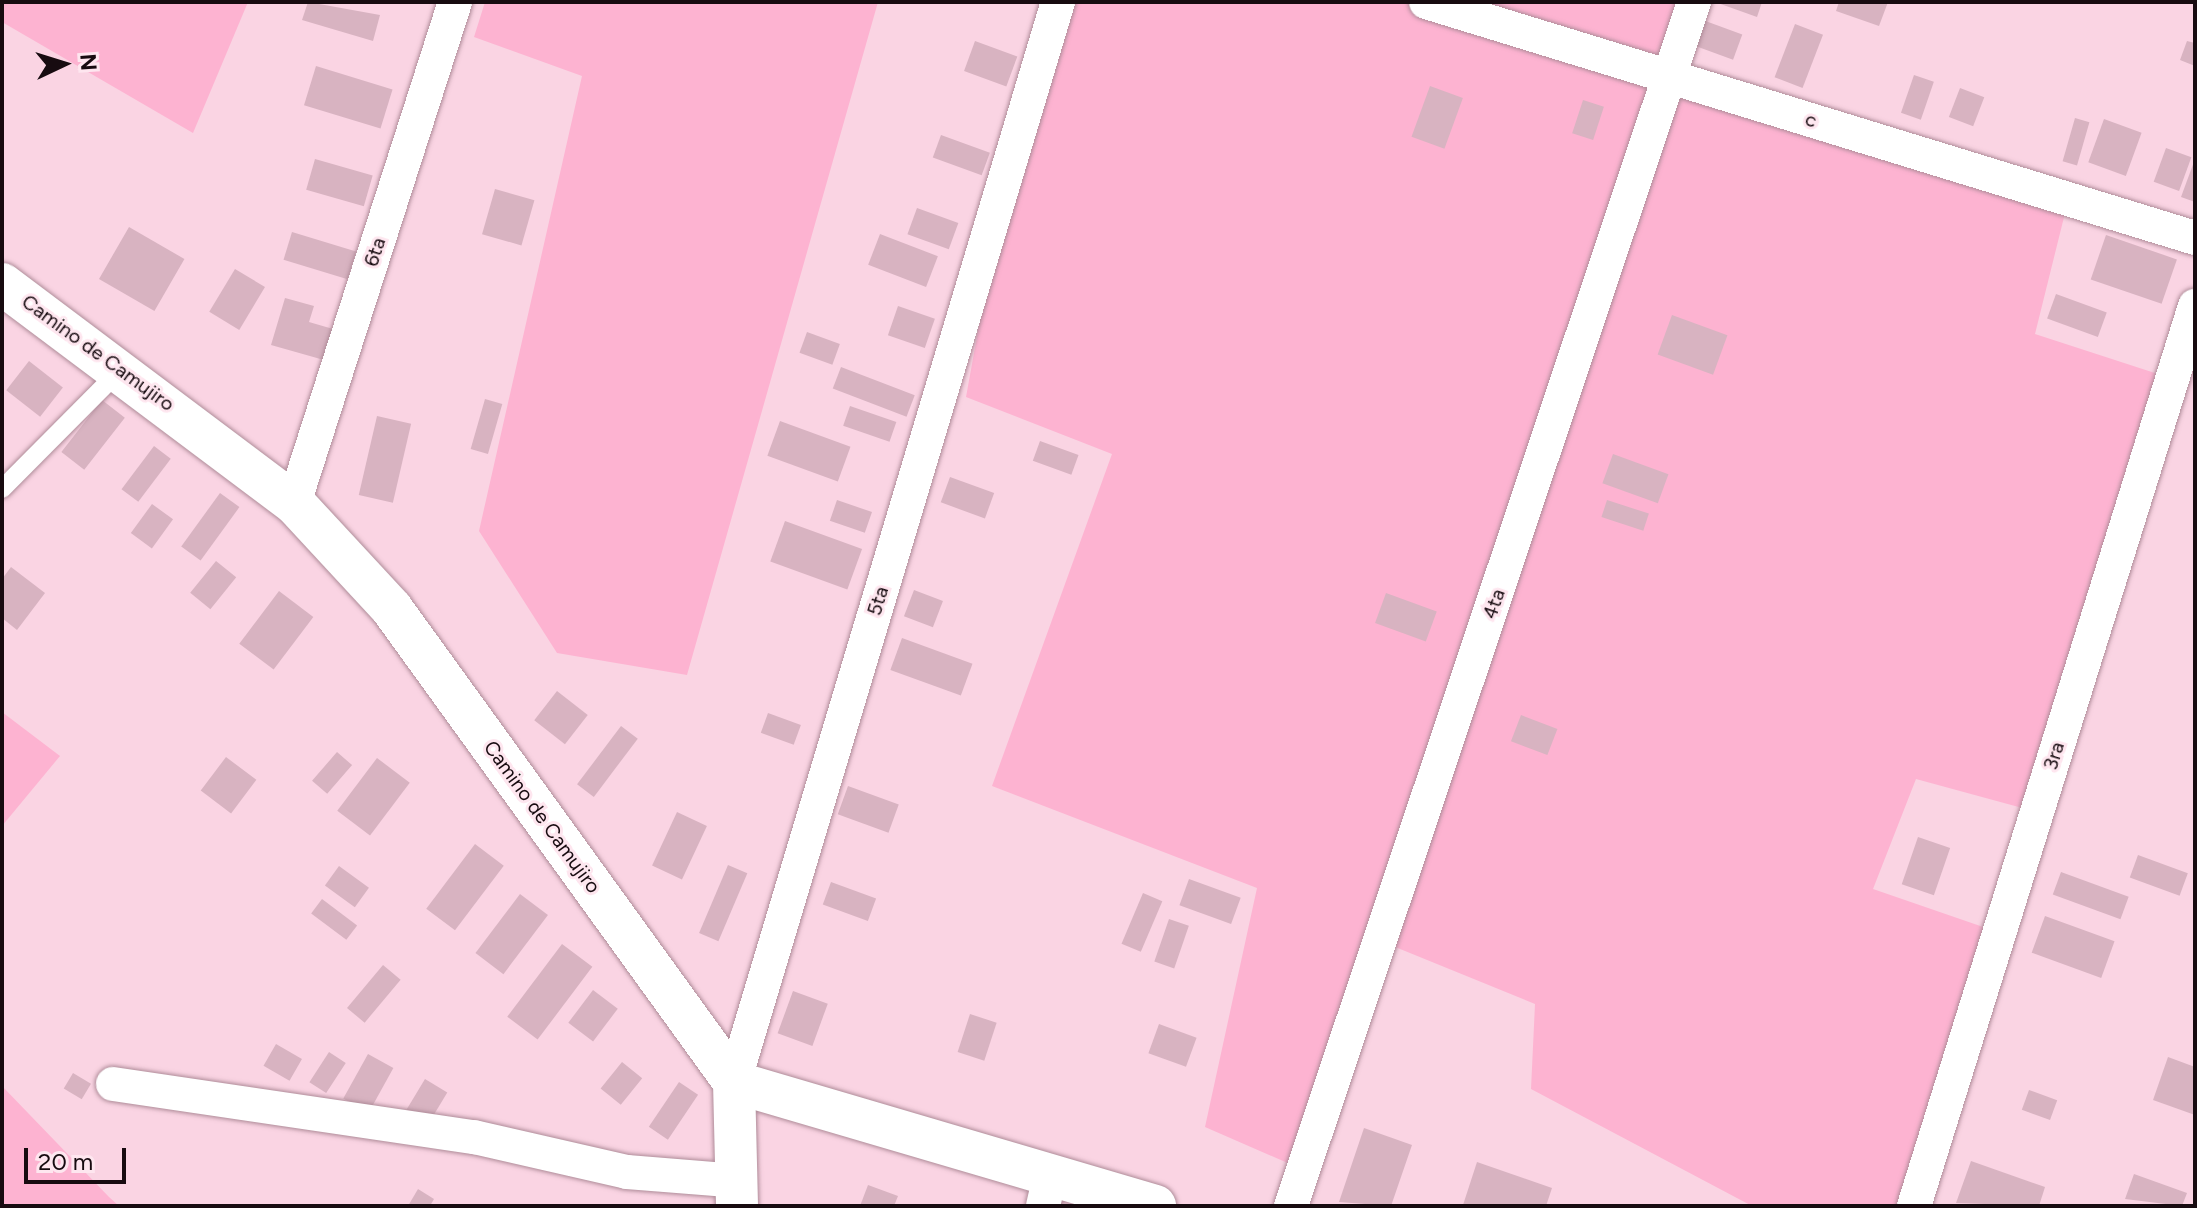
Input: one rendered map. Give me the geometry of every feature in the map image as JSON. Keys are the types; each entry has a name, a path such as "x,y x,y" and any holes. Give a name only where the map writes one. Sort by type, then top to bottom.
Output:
{"street":[{"name":"6ta","path":"294,503 455,2"},
{"name":"5ta","path":"738,1193 734,1082 1058,2"},
{"name":"c","path":"1426,2 2195,238"},
{"name":"4ta","path":"1291,1206 1672,77 1694,2"},
{"name":"Camino de Camujiro","path":"2,284 121,369 294,503 392,609 734,1082"},
{"name":"3ra","path":"1914,1206 2195,306"},
{"path":"734,1082 1047,1190 1155,1206"},
{"path":"113,1084 474,1137 627,1172 738,1193"}],"lane":[{"path":"2,489 121,369"}],"shaded area":[{"path":"2,2 248,2 193,133 2,22"},
{"path":"485,2 878,2 687,675 557,653 479,531 582,76 474,37"},
{"path":"1074,2 1676,2 1652,78 2066,209 2035,334 2161,375 2026,809 1916,779 1873,889 1989,929 1902,1206 1752,1206 1531,1089 1535,1004 1378,940 1290,1164 1205,1127 1257,888 992,786 1112,454 966,397 990,265"},
{"path":"2,712 60,756 2,826"},
{"path":"2,1086 109,1197 119,1206 2,1206"}],"building":[{"path":"308,2 380,15 373,41 302,20"},
{"path":"1715,2 1762,2 1757,17"},
{"path":"1839,2 1888,2 1879,26 1836,11"},
{"path":"1700,19 1742,34 1733,60 1691,44"},
{"path":"1795,24 1823,35 1803,88 1775,77"},
{"path":"975,41 1017,56 1006,86 964,71"},
{"path":"2187,41 2195,43 2195,66 2180,60"},
{"path":"316,66 393,89 381,129 304,105"},
{"path":"1914,75 1934,82 1921,120 1901,113"},
{"path":"1430,86 1463,98 1444,149 1412,137"},
{"path":"1960,88 1984,97 1973,126 1949,117"},
{"path":"1583,100 1604,107 1593,140 1572,133"},
{"path":"2075,118 2089,122 2077,165 2063,161"},
{"path":"2104,119 2142,133 2126,176 2088,162"},
{"path":"941,135 990,153 982,175 933,158"},
{"path":"2166,148 2191,157 2179,191 2154,182"},
{"path":"315,159 373,176 364,206 306,190"},
{"path":"2195,159 2195,202 2181,197"},
{"path":"495,189 534,200 521,245 482,234"},
{"path":"917,208 958,223 949,249 907,234"},
{"path":"129,227 184,259 154,311 99,279"},
{"path":"292,232 356,252 348,279 284,260"},
{"path":"880,234 938,256 926,287 868,265"},
{"path":"2106,235 2177,259 2162,304 2091,279"},
{"path":"235,269 265,287 239,330 209,312"},
{"path":"2056,294 2107,312 2098,337 2047,318"},
{"path":"285,298 314,306 309,322 333,329 324,360 271,345"},
{"path":"898,306 935,319 925,348 888,335"},
{"path":"1672,315 1727,335 1713,375 1658,354"},
{"path":"807,332 840,344 832,365 799,353"},
{"path":"29,361 63,387 40,417 6,390"},
{"path":"841,367 915,395 907,417 833,388"},
{"path":"485,399 502,404 488,454 471,449"},
{"path":"102,400 125,418 84,470 61,452"},
{"path":"850,406 896,422 889,442 843,426"},
{"path":"377,416 411,424 393,503 359,495"},
{"path":"780,421 850,447 838,481 767,456"},
{"path":"1040,441 1079,455 1071,475 1033,461"},
{"path":"154,446 171,459 138,502 122,489"},
{"path":"1613,454 1668,474 1658,503 1602,483"},
{"path":"950,477 994,493 985,518 941,502"},
{"path":"220,493 239,507 201,561 181,546"},
{"path":"837,500 872,512 865,533 830,521"},
{"path":"1607,500 1649,514 1643,531 1601,517"},
{"path":"152,504 173,519 152,548 131,533"},
{"path":"785,521 862,549 847,589 770,561"},
{"path":"216,561 236,577 210,609 190,593"},
{"path":"11,567 45,593 17,630 2,618 2,579"},
{"path":"914,590 943,601 933,627 904,616"},
{"path":"279,591 313,617 274,670 239,644"},
{"path":"1386,593 1437,611 1426,642 1375,623"},
{"path":"902,638 972,664 961,696 890,670"},
{"path":"557,691 588,715 565,744 534,720"},
{"path":"768,713 801,725 794,745 761,733"},
{"path":"1521,715 1557,729 1547,755 1511,741"},
{"path":"621,726 638,739 594,797 577,784"},
{"path":"337,752 352,765 327,794 312,781"},
{"path":"226,757 256,780 231,813 201,791"},
{"path":"377,758 410,783 370,835 337,811"},
{"path":"848,786 899,804 888,833 838,814"},
{"path":"677,812 707,826 682,879 652,865"},
{"path":"1918,837 1950,848 1934,895 1902,884"},
{"path":"475,844 504,866 455,930 426,909"},
{"path":"2138,855 2188,873 2180,896 2130,878"},
{"path":"728,865 747,873 718,941 699,933"},
{"path":"339,866 369,888 355,907 325,885"},
{"path":"2061,872 2129,897 2120,919 2053,895"},
{"path":"1189,879 1241,898 1231,924 1179,905"},
{"path":"831,882 876,898 868,921 823,905"},
{"path":"1143,893 1162,901 1141,952 1122,944"},
{"path":"520,894 548,915 503,974 475,953"},
{"path":"322,899 357,925 346,940 311,913"},
{"path":"2045,916 2115,941 2101,978 2032,953"},
{"path":"1169,919 1189,926 1174,968 1154,962"},
{"path":"562,944 592,967 538,1040 507,1017"},
{"path":"383,965 401,980 365,1023 347,1008"},
{"path":"593,990 618,1009 593,1041 568,1023"},
{"path":"793,991 828,1004 812,1046 778,1033"},
{"path":"970,1014 997,1023 984,1061 958,1052"},
{"path":"1159,1024 1197,1038 1186,1067 1148,1053"},
{"path":"276,1044 302,1059 289,1081 264,1066"},
{"path":"329,1052 346,1063 326,1093 309,1082"},
{"path":"368,1054 393,1068 369,1113 343,1099"},
{"path":"2168,1057 2195,1067 2195,1115 2153,1100"},
{"path":"622,1062 642,1078 621,1105 601,1088"},
{"path":"73,1073 91,1084 82,1099 64,1088"},
{"path":"425,1079 447,1092 429,1123 406,1110"},
{"path":"679,1082 698,1095 668,1140 649,1127"},
{"path":"2029,1090 2057,1100 2050,1120 2022,1110"},
{"path":"1364,1128 1412,1145 1391,1206 1339,1202"},
{"path":"1971,1161 2045,1187 2039,1206 1956,1203"},
{"path":"1477,1162 1552,1188 1546,1206 1463,1205"},
{"path":"2134,1174 2187,1193 2182,1206 2125,1199"},
{"path":"868,1185 898,1196 894,1206 860,1206"},
{"path":"418,1189 434,1199 430,1206 408,1206"}]}
